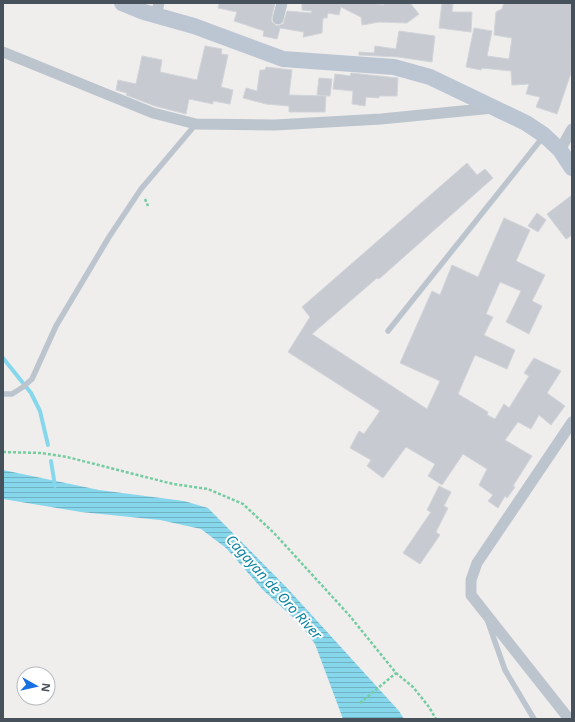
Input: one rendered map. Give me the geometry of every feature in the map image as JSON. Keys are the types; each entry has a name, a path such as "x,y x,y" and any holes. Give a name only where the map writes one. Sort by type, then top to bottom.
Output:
{"street":[{"path":"122,3 158,9 202,28 283,59 394,67 430,77 513,116 544,135 560,150 572,168"},
{"path":"278,19 282,3"},
{"path":"3,52 153,113 196,124 275,125 381,119 494,108"},
{"path":"560,150 572,128"},
{"path":"570,719 471,595 471,580 477,563 572,422"}],"lane":[{"path":"3,394 12,394 32,379 56,326 109,237 141,189 196,124"},
{"path":"388,331 544,135"},
{"path":"484,612 505,670 534,719"}],"path":[{"path":"3,452 41,453 67,457 173,484 208,489 243,504 274,533 330,594 396,673 413,687 429,707 436,719"},
{"path":"360,703 396,673"}],"water":[{"name":"Cagayan de Oro River","path":"3,470 99,490 184,501 208,508 288,589 399,711 404,719 343,719 315,644 299,623 263,590 226,548 201,529 160,520 81,512 3,499"}],"building":[{"path":"219,3 275,3 271,21 277,26 283,24 287,11 311,13 312,11 302,10 302,3 370,3 384,5 384,3 410,3 419,14 407,23 379,22 362,25 361,17 341,7 339,15 328,13 327,18 323,18 322,33 303,37 304,32 280,28 277,39 263,36 264,31 234,21 237,12 218,8"},
{"path":"442,3 453,3 452,12 472,12 471,32 439,28"},
{"path":"504,3 572,3 571,73 557,114 536,107 540,97 526,94 529,84 512,85 511,71 482,68 481,70 466,67 474,28 492,31 487,56 509,59 512,38 494,35 496,12 502,9"},
{"path":"399,31 435,36 432,62 398,57 359,55 359,52 374,53 375,46 396,49"},
{"path":"205,46 222,49 221,54 228,55 221,87 233,90 230,104 213,101 213,104 189,99 186,114 155,106 126,95 127,93 116,90 118,80 136,84 142,56 162,60 160,72 197,80"},
{"path":"266,67 292,70 289,95 326,96 325,112 289,112 289,106 266,104 243,98 246,88 257,91 260,70 265,70"},
{"path":"351,73 398,78 397,96 379,96 379,98 366,97 365,106 352,104 353,91 333,89 335,74 350,76"},
{"path":"319,78 332,79 330,96 317,95"},
{"path":"467,163 477,175 485,169 493,178 379,279 377,278 312,334 427,409 440,381 400,363 432,291 440,295 452,265 478,277 504,218 530,230 516,261 545,275 532,301 542,306 529,334 506,322 521,291 500,282 486,314 493,317 484,335 515,350 507,369 475,355 458,394 488,412 487,415 495,419 504,404 509,408 529,376 524,373 534,358 561,371 547,393 565,406 551,425 539,415 531,429 518,422 505,440 532,456 513,486 515,487 507,498 505,496 498,508 488,501 493,495 479,485 487,469 463,454 442,485 428,476 435,464 406,447 383,478 367,466 371,460 350,448 359,431 364,434 380,411 288,352 310,317 302,307"},
{"path":"572,195 572,235 566,239 547,214"},
{"path":"537,213 546,220 538,232 528,226"},
{"path":"439,486 451,492 444,506 448,508 436,532 440,535 420,564 403,553 431,512 427,510"}],"waterway":[{"path":"3,358 31,393 40,411 48,445"},
{"path":"51,461 55,486"}]}
